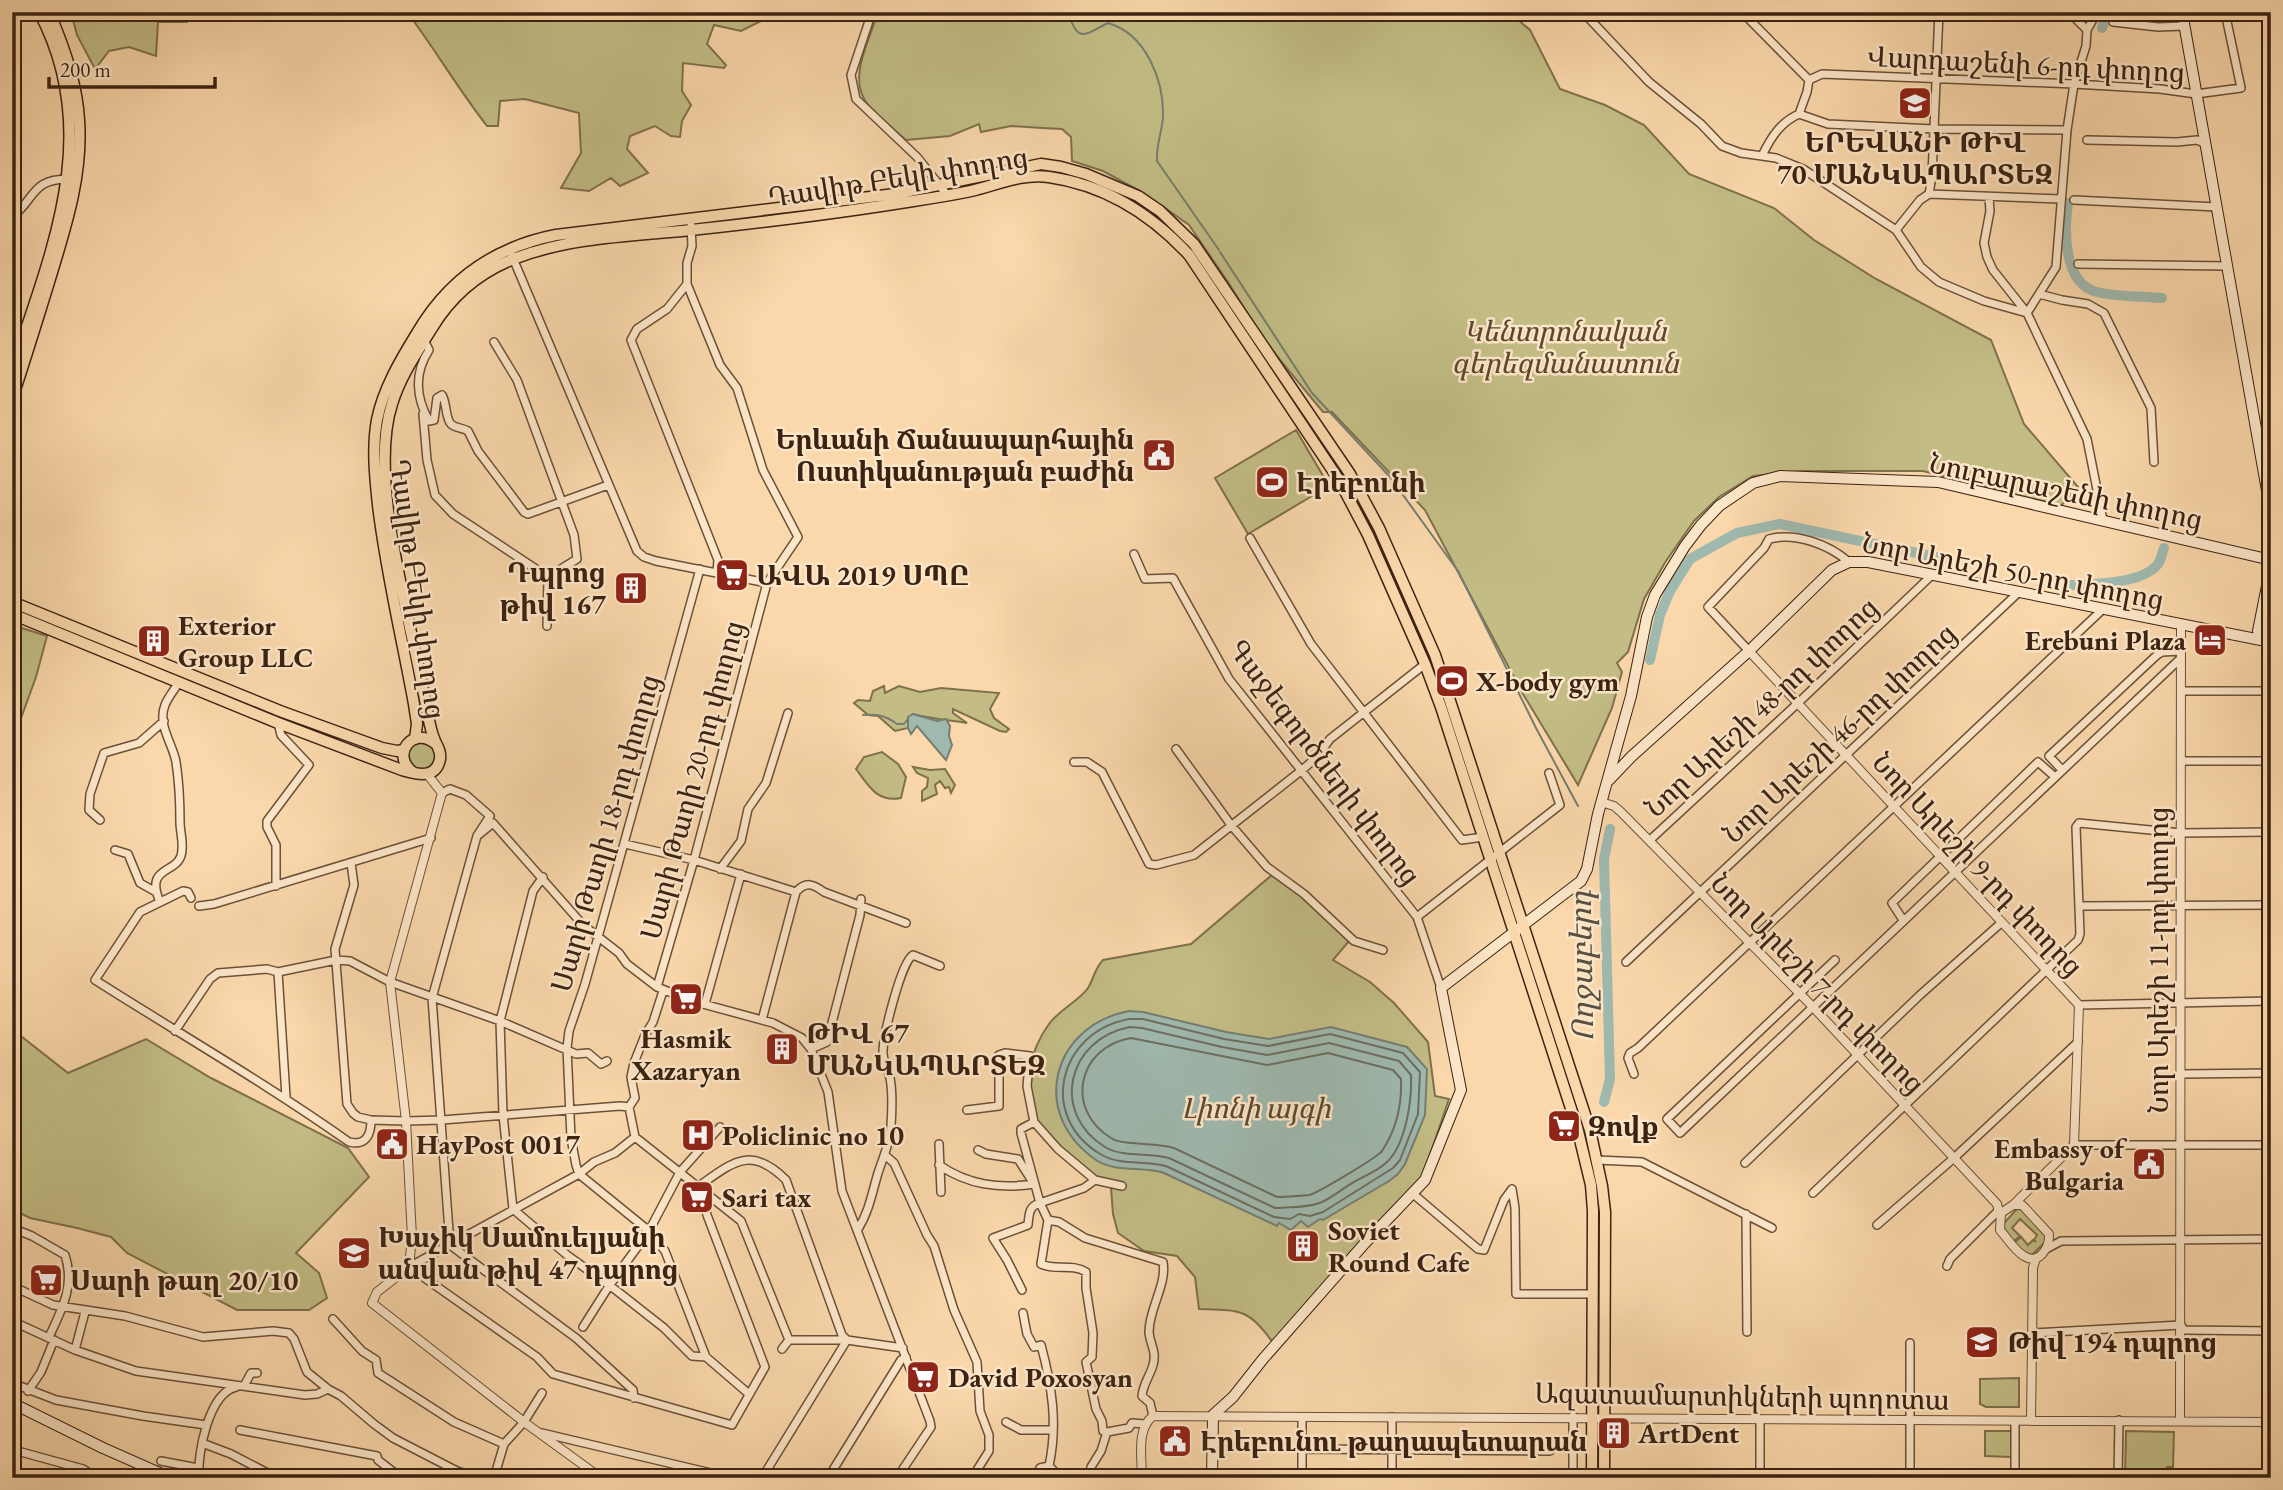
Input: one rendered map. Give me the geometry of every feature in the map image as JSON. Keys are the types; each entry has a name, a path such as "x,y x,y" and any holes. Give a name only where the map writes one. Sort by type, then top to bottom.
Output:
{"main road":[{"path":"38,12 50,35 66,84 71,123 71,179"},
{"path":"12,399 15,373 71,179 79,119 64,50 49,12"},
{"path":"2182,12 2271,513"},
{"name":"Դավիթ Բեկի փողոց","path":"415,739 414,704 379,510 374,455 377,418 391,382 429,313 467,272 512,254 940,186 1035,164 1061,167 1110,182 1138,196 1160,211 1194,244 1350,474 1379,528 1435,655 1588,1122 1598,1160 1605,1212 1598,1417"},
{"name":"Դավիթ Բեկի փողոց","path":"690,225 948,195 1022,177 1047,177 1106,194 1146,214 1189,255 1339,480 1368,535 1425,663 1441,707 1586,1160 1593,1212 1598,1417"},
{"name":"Դավիթ Բեկի փողոց","path":"404,750 405,765 422,774 437,767 440,761 439,750 430,728 399,572 387,494 385,444 392,403 404,375 447,306 471,282 512,254"},
{"name":"Նուբարաշենի փողոց","path":"1441,988 1581,881 1587,869 1601,802 1619,742 1647,617 1655,594 1701,525 1719,506 1753,483 1780,476 1938,482 2271,560"},
{"name":"Նոր Արեշի 50-րդ փողոց","path":"1607,782 1832,570 1849,562 1868,562 2270,642"},
{"path":"2258,631 2271,566"},
{"name":"Դավիթ Բեկի փողոց","path":"12,602 280,711 382,748 404,750 415,739 424,737 436,744"},
{"path":"12,614 278,723 422,774"},
{"path":"2243,637 2258,631"},
{"path":"2258,631 2270,642"},
{"path":"1619,742 1632,756"},
{"path":"1212,1478 1216,1412 1233,1397 1289,1329 1425,1180 1461,1090 1441,988"},
{"path":"12,1403 171,1478"},
{"path":"1592,1478 1598,1417"},
{"path":"1598,1417 1604,1478"}],"street":[{"path":"872,12 851,75 856,99 916,157 948,195"},
{"path":"1583,12 1649,82 1722,146 1741,153 1763,154 1803,169 1896,230 1921,267 1939,282 1984,301 2026,313"},
{"path":"1742,12 1809,80 1799,114 1773,134 1763,154"},
{"path":"1929,194 1939,12"},
{"path":"2006,12 2071,14 2076,16 2087,30"},
{"path":"2026,313 2056,267 2067,130 2074,84 2086,46 2087,30 2097,12"},
{"name":"Վարդաշենի 6-րդ փողոց","path":"1809,80 1822,74 2074,84 2196,94 2241,88 2225,12"},
{"path":"2113,22 2158,27 2184,26"},
{"path":"1799,114 1828,124 1934,129 2067,130"},
{"path":"2087,140 2197,140 2206,144"},
{"path":"12,217 37,186 56,179 71,179"},
{"path":"1896,230 1920,200 1929,194 2061,199"},
{"path":"1989,198 1990,211 1984,248 1993,270 2026,313 2087,439 2104,520"},
{"path":"2074,200 2217,207"},
{"path":"512,254 637,551 644,557 766,583 798,537 763,470 737,388 720,365 687,284 687,263 692,246 690,225"},
{"path":"2078,264 2227,266"},
{"path":"687,284 667,309 637,329 631,340 719,560 717,572"},
{"path":"2039,294 2088,304 2104,313 2151,408 2154,462"},
{"path":"424,340 429,350 419,371 418,384 435,495 453,514 548,577"},
{"path":"494,342 517,380 574,535 577,559 548,577"},
{"path":"423,410 429,421 434,421 437,398 442,395 449,422 468,431 478,451 528,514 608,485"},
{"path":"1749,651 1708,607 1769,540 1784,536 1833,549 1849,562"},
{"path":"1250,538 1311,644 1462,840 1483,837"},
{"name":"Գաջեգործների փողոց","path":"1134,554 1145,579 1173,578 1229,679 1417,917 1441,988"},
{"name":"Սարի Թաղի 18-րդ փողոց","path":"579,1174 571,1138 567,1048 569,1031 625,844 700,569"},
{"name":"Նոր Արեշի 48-րդ փողոց","path":"1650,840 1798,704 1932,575"},
{"path":"547,626 548,577"},
{"name":"Սարի Թաղի 20-րդ փողոց","path":"635,1137 629,1107 635,1098 631,1077 634,1063 653,1023 766,583"},
{"name":"Նոր Արեշի 46-րդ փողոց","path":"1626,962 2019,592"},
{"path":"1634,1074 1628,1058 1630,1053 2102,610"},
{"name":"Նոր Արեշի 11-րդ փողոց","path":"2180,1421 2181,626"},
{"name":"Նոր Արեշի 9-րդ փողոց","path":"1749,651 2079,1006 2074,1145"},
{"path":"2062,770 2049,756 2157,655 2162,652 2181,655"},
{"path":"1835,960 1667,1119 1679,1133 2181,655"},
{"path":"1074,762 1087,762 1102,772 1149,864 1194,855 1317,757 1330,739 1425,663"},
{"path":"160,902 155,883 158,875 175,864 183,852 176,759 169,745 164,721 164,706 179,682"},
{"path":"2181,691 2271,691"},
{"path":"720,869 741,841 748,809 766,783 788,713"},
{"path":"100,820 89,810 90,794 104,753 139,743 164,721"},
{"path":"275,886 276,845 267,827 267,821 309,765 281,735 278,723"},
{"path":"1175,749 1231,825 1267,867 1304,894 1354,941 1383,950"},
{"path":"2181,761 2271,761"},
{"path":"1903,920 1892,903 2038,762 2054,776"},
{"path":"1417,917 1560,805 1549,773"},
{"path":"422,774 442,793"},
{"path":"410,1267 412,1237 406,1121 390,982 442,793 450,789 466,795 490,816 477,836 432,999 450,1245 576,1338 632,1390 634,1398"},
{"name":"Նոր Արեշի 7-րդ փողոց","path":"1601,802 1614,806 1650,840 2003,1208 2000,1230 2033,1268"},
{"path":"1813,1193 2079,937 2077,825 2082,822 2181,833 2271,832"},
{"path":"477,836 494,823 583,925 620,953 626,964 660,989 762,1020 802,1038 811,1049 828,1092 842,1191 931,1427 897,1478"},
{"path":"199,905 214,904 431,838"},
{"path":"625,844 694,860 796,892"},
{"path":"115,850 128,854 140,883 156,892"},
{"path":"351,863 355,885 335,949 347,1104 355,1115 371,1120 442,1120 629,1107"},
{"path":"705,1004 741,874"},
{"path":"543,877 533,891 500,1021 503,1115 513,1209 567,1255 664,1328 692,1356 706,1357"},
{"path":"762,1020 796,892 804,885 811,884 824,892 861,902 906,923"},
{"path":"191,898 188,892 184,891 140,912 95,980 174,1031 286,1097 351,1142 360,1142 367,1138 371,1132 371,1120"},
{"path":"811,1049 827,1042 861,902"},
{"path":"2079,906 2271,905"},
{"path":"1745,1163 1857,1054 2001,923"},
{"path":"858,1229 865,1218 879,1170 886,1156 891,1129 890,1075 883,1054 889,1016 908,958 919,956 940,966"},
{"path":"174,1031 210,979 218,973 267,969 278,972 336,960 351,961 390,982 432,999 500,1021 576,1054 588,1053 601,1064 607,1061"},
{"path":"278,972 286,1097"},
{"path":"2079,1006 2271,1001"},
{"path":"1877,1225 1954,1158 2078,1042"},
{"path":"967,1110 999,1107 999,1055 1005,1053 1030,1056 1027,1086 1034,1122 1058,1149 1097,1180 1122,1186"},
{"path":"2182,1074 2271,1073"},
{"path":"1034,1122 1021,1129 1021,1133 1034,1184 1048,1220 1041,1264 1046,1267 1080,1268 1086,1272 1094,1344 1092,1357 1086,1362 1103,1431 1129,1428 1132,1423 1145,1424"},
{"path":"583,1327 649,1231 680,1172 720,1127"},
{"path":"600,1478 375,1306 372,1303 377,1292 410,1267 579,1174 594,1162 615,1153 635,1137 741,1221 789,1340"},
{"path":"939,1144 941,1192"},
{"path":"1947,1266 1950,1259 2003,1208 2023,1196 2074,1145 2271,1145"},
{"path":"978,1150 986,1154 1018,1159 1034,1184"},
{"path":"886,1156 894,1163 934,1246 954,1310 977,1362 980,1411 989,1435 989,1451 972,1478"},
{"path":"699,1186 733,1162 746,1159 770,1165 786,1180 842,1335 847,1340"},
{"path":"1598,1160 1642,1162 1772,1228"},
{"path":"939,1165 951,1173 981,1184 1034,1184"},
{"path":"579,1174 649,1231 665,1251 706,1357 748,1394"},
{"path":"1022,1290 993,1238 1028,1225 1030,1209 1034,1205 1084,1188 1097,1180"},
{"path":"410,1267 537,1357 553,1374 732,1425 765,1367 707,1215 699,1186"},
{"path":"1412,1194 1478,1249 1484,1250 1504,1200 1512,1189 1515,1208 1516,1294 1593,1294"},
{"path":"2023,1196 2024,1206 2049,1234 2061,1241"},
{"path":"2003,1208 2024,1206"},
{"path":"1746,1214 1747,1332"},
{"path":"1048,1220 1059,1222 1085,1238 1163,1262 1164,1272 1152,1311 1149,1334 1156,1351 1153,1365 1142,1387 1142,1396 1150,1403 1153,1416 1145,1424 1142,1435 1142,1478"},
{"path":"12,1228 65,1255 71,1273 63,1307 41,1371 28,1391"},
{"path":"2048,1248 2049,1234"},
{"path":"2031,1421 2033,1268 2036,1258 2048,1248 2061,1241 2271,1239"},
{"path":"2025,1257 2036,1258"},
{"path":"12,1286 44,1302 85,1312 125,1316 207,1338 273,1331 289,1333 305,1368 328,1389 341,1396 393,1438 457,1471 479,1478"},
{"path":"75,1350 85,1312"},
{"path":"1023,1313 1027,1334 1034,1347 1041,1345 1053,1395 1049,1466"},
{"path":"333,1320 362,1351 376,1360 378,1373 454,1422 504,1444"},
{"path":"12,1321 75,1350 136,1371 310,1395 328,1389"},
{"path":"2033,1333 2181,1325 2184,1330 2271,1331"},
{"path":"789,1340 847,1340 902,1348"},
{"path":"782,1349 789,1340"},
{"path":"762,1478 847,1340"},
{"path":"1910,1343 1910,1478"},
{"path":"828,1478 901,1360 906,1357"},
{"path":"199,1478 198,1468 206,1425 230,1388 241,1387 251,1373 257,1373"},
{"path":"12,1383 56,1400 206,1425"},
{"path":"494,1478 504,1444 524,1422 542,1393"},
{"name":"Ազատամարտիկների պողոտա","path":"1153,1416 1216,1412 1302,1417 1573,1416 2014,1422 2271,1422"},
{"path":"1573,1416 1573,1478"},
{"path":"1302,1417 1302,1478"},
{"path":"1392,1417 1392,1478"},
{"path":"1760,1419 1760,1478"},
{"path":"2118,1478 2119,1420"},
{"path":"1006,1422 1021,1430 1053,1430"},
{"path":"2014,1422 2015,1478"},
{"path":"240,1430 377,1456 378,1461 401,1478"},
{"path":"1091,1467 1101,1451 1107,1432"},
{"path":"542,1433 732,1478"},
{"path":"202,1443 231,1454 277,1478"},
{"path":"1302,1449 1549,1451"},
{"path":"12,1452 74,1466 97,1478"},
{"path":"161,1461 198,1468"},
{"path":"1035,1478 1040,1468 1049,1466"},
{"path":"1049,1466 1058,1478"}],"green space":[{"path":"71,12 178,12 186,22 158,22 156,56 129,47 109,51 95,69 77,35"},
{"path":"407,12 764,13 761,21 741,31 714,25 707,44 726,65 724,68 683,63 682,91 691,105 682,121 680,137 671,136 655,126 630,136 627,149 648,173 620,186 611,178 589,191 561,188 581,153 579,113 525,99 500,101 498,126 487,126"},
{"name":"Կենտրոնական գերեզմանատուն","path":"878,12 1509,12 1530,30 1560,89 1605,105 1644,125 1689,174 1774,208 1814,240 1876,279 1991,340 2024,424 2078,487 2061,506 1923,471 1801,471 1753,476 1719,497 1694,521 1644,599 1628,652 1617,663 1622,672 1612,708 1578,785 1523,694 1425,510 1332,412 1323,412 1266,343 1189,225 1144,193 1103,171 1072,161 1071,137 1062,129 1011,126 981,132 979,124 950,136 906,140 875,112 861,92 859,81 862,58"},
{"name":"Էրեբունի","path":"1296,430 1329,486 1248,534 1215,478"},
{"path":"12,625 47,636 36,677 12,743"},
{"path":"884,686 885,693 899,686 920,692 941,688 999,693 990,709 994,718 1009,729 1006,732 1000,731 953,709 953,713 967,723 913,714 909,717 908,728 895,731 878,716 868,715 854,703 858,700 870,701 873,691"},
{"path":"422,742 432,746 436,756 432,766 422,770 412,766 408,756 412,746"},
{"path":"882,752 898,764 906,777 901,798 880,796 856,769 864,757"},
{"path":"913,767 945,769 955,785 951,793 949,787 945,788 940,781 935,785 937,794 922,801 922,791 927,787 928,778 917,773"},
{"name":"Լիոնի այգի","path":"1273,874 1313,906 1349,941 1333,960 1370,982 1394,1003 1428,1042 1435,1096 1449,1099 1422,1178 1339,1266 1273,1343 1257,1323 1242,1313 1199,1309 1195,1277 1177,1256 1144,1251 1118,1233 1111,1188 1071,1157 1044,1130 1032,1108 1028,1083 1032,1058 1042,1034 1053,1019 1088,988 1103,960 1191,944"},
{"path":"12,1029 68,1073 146,1039 211,1078 348,1148 369,1177 296,1253 319,1273 327,1298 309,1310 237,1310 127,1253 111,1237 30,1218 12,1209"},
{"path":"2017,1209 2021,1209 2045,1232 2046,1241 2033,1254 2027,1255 2014,1243 2021,1237 2028,1245 2033,1240 2036,1242 2034,1240 2037,1235 2020,1219 2012,1228 2020,1236 2013,1242 2002,1225"},
{"path":"2019,1378 2019,1407 1986,1407 1980,1404 1980,1379"},
{"path":"1985,1431 2011,1431 2011,1457 1985,1456"},
{"path":"2126,1431 2174,1432 2173,1467 2167,1467 2167,1478 2125,1478"}],"water":[{"path":"913,714 937,721 946,719 950,726 952,745 946,760 917,726 911,734 908,717"},
{"path":"1129,1011 1269,1039 1331,1027 1407,1047 1427,1069 1425,1115 1405,1164 1389,1181 1323,1220 1320,1219 1308,1227 1301,1221 1291,1230 1164,1173 1112,1167 1096,1160 1075,1141 1062,1119 1056,1097 1058,1074 1067,1053 1082,1034 1102,1020"}],"waterway":[{"path":"1068,12 1079,33 1088,33 1108,23 1133,37 1150,60 1160,88 1163,117 1157,161 1219,250"},
{"name":"Ողջաբերդ","path":"2102,28 2108,12"},
{"name":"Ողջաբերդ","path":"2068,203 2066,241 2068,255 2078,279 2086,287 2104,294 2162,298"},
{"path":"1220,252 1312,393 1390,477 1458,571 1578,806"},
{"name":"Ողջաբերդ","path":"1650,660 1660,615 1670,591 1690,559 1737,533 1780,524 1945,559"},
{"name":"Ողջաբերդ","path":"2071,585 2117,582 2141,576 2158,564 2164,548"},
{"path":"863,715 881,716 897,724 904,724 908,719"},
{"name":"Ողջաբերդ","path":"1604,1102 1610,1079 1604,859 1610,829"}],"place":[{"name":"ԵՐԵՎԱՆԻ ԹԻՎ 70 ՄԱՆԿԱՊԱՐՏԵԶ","path":"1915,103"},
{"name":"Երևանի Ճանապարհային Ոստիկանության բաժին","path":"1159,455"},
{"name":"Էրեբունի","path":"1272,482"},
{"name":"ԱՎԱ 2019 ՍՊԸ","path":"732,575"},
{"name":"Դպրոց թիվ 167","path":"631,588"},
{"name":"Erebuni Plaza","path":"2210,640"},
{"name":"Exterior Group LLC","path":"154,641"},
{"name":"X-body gym","path":"1452,681"},
{"name":"Hasmik Xazaryan","path":"686,999"},
{"name":"ԹԻՎ 67 ՄԱՆԿԱՊԱՐՏԵԶ","path":"782,1049"},
{"name":"Զովք","path":"1564,1126"},
{"name":"Policlinic no 10","path":"698,1135"},
{"name":"HayPost 0017","path":"392,1144"},
{"name":"Embassy of Bulgaria","path":"2149,1164"},
{"name":"Sari tax","path":"697,1197"},
{"name":"Soviet Round Cafe","path":"1303,1246"},
{"name":"Խաչիկ Սամուելյանի անվան թիվ 47 դպրոց","path":"354,1253"},
{"name":"Սարի թաղ 20/10","path":"46,1280"},
{"name":"Թիվ 194 դպրոց","path":"1982,1342"},
{"name":"David Poxosyan","path":"923,1377"},
{"name":"ArtDent","path":"1614,1433"},
{"name":"Էրեբունու թաղապետարան","path":"1175,1441"}]}
